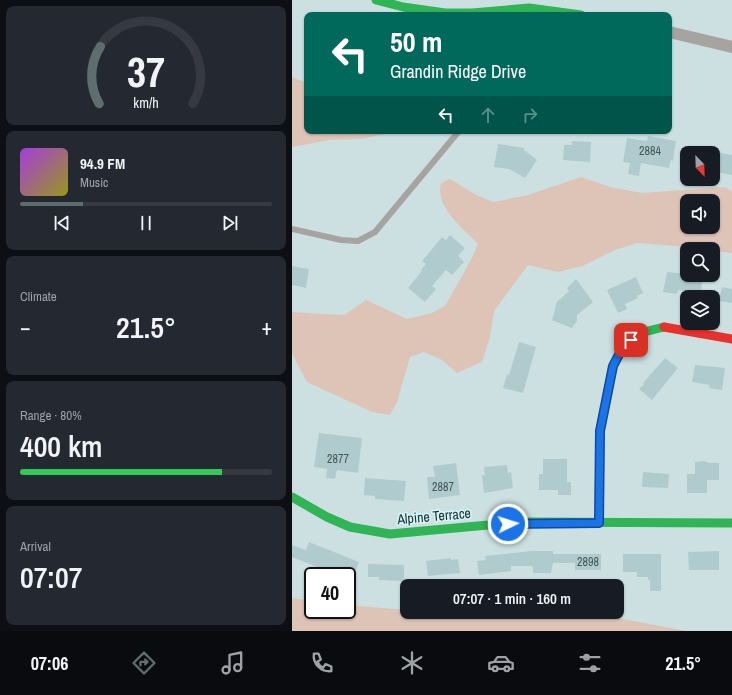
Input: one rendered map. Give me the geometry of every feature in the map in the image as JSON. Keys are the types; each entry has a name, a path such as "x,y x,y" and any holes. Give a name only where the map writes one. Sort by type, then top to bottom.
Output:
{"street":[{"path":"376,0 404,8 436,12 513,12 557,10 567,12"},
{"path":"672,33 732,47"},
{"path":"599,523 600,431 613,366 623,347 640,334 661,327 672,327 732,339"},
{"name":"Alpine Terrace","path":"292,497 329,520 359,531 390,534 522,522 732,523"}],"lane":[{"path":"292,230 341,240 358,241 375,232 457,134"}],"shaded area":[{"path":"292,77 304,82 304,134 385,134 360,139 330,140 292,147"},
{"path":"581,177 610,187 642,193 725,187 732,192 732,253 720,252 720,242 680,242 680,246 637,243 615,250 582,266 558,272 528,265 494,311 490,337 482,362 457,373 442,360 424,352 410,357 397,402 390,415 372,412 307,382 292,354 292,312 344,315 366,300 407,319 432,313 445,306 472,258 478,244 458,224 446,209 440,192 441,183 450,179 478,196 494,202 528,195"},
{"path":"292,598 304,600 304,619 356,619 356,606 400,609 400,619 623,619 687,631 292,631"}],"building":[{"path":"648,136 676,141 673,161 671,160 669,168 641,163 639,176 628,174 630,163 623,162 627,138 647,141"},
{"path":"572,141 591,142 590,162 563,160 564,145 572,145"},
{"path":"498,144 524,148 524,150 537,160 525,178 509,169 494,167"},
{"path":"720,153 732,155 732,175 720,172"},
{"path":"450,235 465,248 458,256 464,262 452,275 446,270 432,286 436,289 425,302 408,288 426,264 422,261 442,237 446,240"},
{"path":"292,266 309,269 306,288 292,285"},
{"path":"667,272 680,273 680,282 702,282 701,290 678,290 677,294 663,292"},
{"path":"636,277 643,293 637,296 638,298 625,304 627,309 618,313 607,290"},
{"path":"576,279 593,302 577,315 577,321 572,328 552,320 557,302 569,291 567,288"},
{"path":"722,287 732,289 732,303 720,301"},
{"path":"519,342 536,347 523,393 503,388 507,374 509,375"},
{"path":"665,358 678,368 652,400 639,389"},
{"path":"695,365 725,368 722,390 709,388 710,385 692,382"},
{"path":"319,433 362,438 358,473 337,470 335,479 326,478 327,469 314,467"},
{"path":"543,459 567,459 567,482 571,482 571,495 558,495 558,490 539,490 539,474 543,474"},
{"path":"705,461 708,463 719,463 719,480 707,480 707,493 687,493 687,474 695,474 695,462"},
{"path":"456,463 460,495 429,499 427,477 435,477 433,466"},
{"path":"507,465 508,473 511,472 513,488 484,493 482,475 485,475 484,467"},
{"path":"643,472 669,474 668,488 642,487"},
{"path":"365,478 406,481 404,501 375,499 375,496 364,495"},
{"path":"309,542 359,562 356,569 356,567 317,567 292,557 292,545 306,550"},
{"path":"531,551 553,551 553,554 601,554 601,570 575,570 575,563 553,563 551,573 533,573 533,567 531,566 511,566 511,571 479,575 477,561 486,560 485,556"},
{"path":"719,551 719,570 689,570 688,552"},
{"path":"623,554 661,554 661,591 650,591 650,580 648,580 648,577 637,577 637,572 623,572"},
{"path":"451,558 451,560 458,559 460,573 428,576 426,561"},
{"path":"368,564 404,565 404,579 400,579 400,581 379,580 379,577 368,577"}],"traffic: fast":[{"path":"376,0 403,7 438,12"},
{"path":"483,12 529,8 559,12"},
{"path":"599,523 600,431 613,366 623,347 640,333 664,327"},
{"path":"292,497 327,517 350,527 390,534 522,522 732,523"}],"traffic: jam":[{"path":"664,327 732,339"}],"route":[{"path":"508,524 522,522 599,523 600,431 613,366 623,347 631,340"}]}
